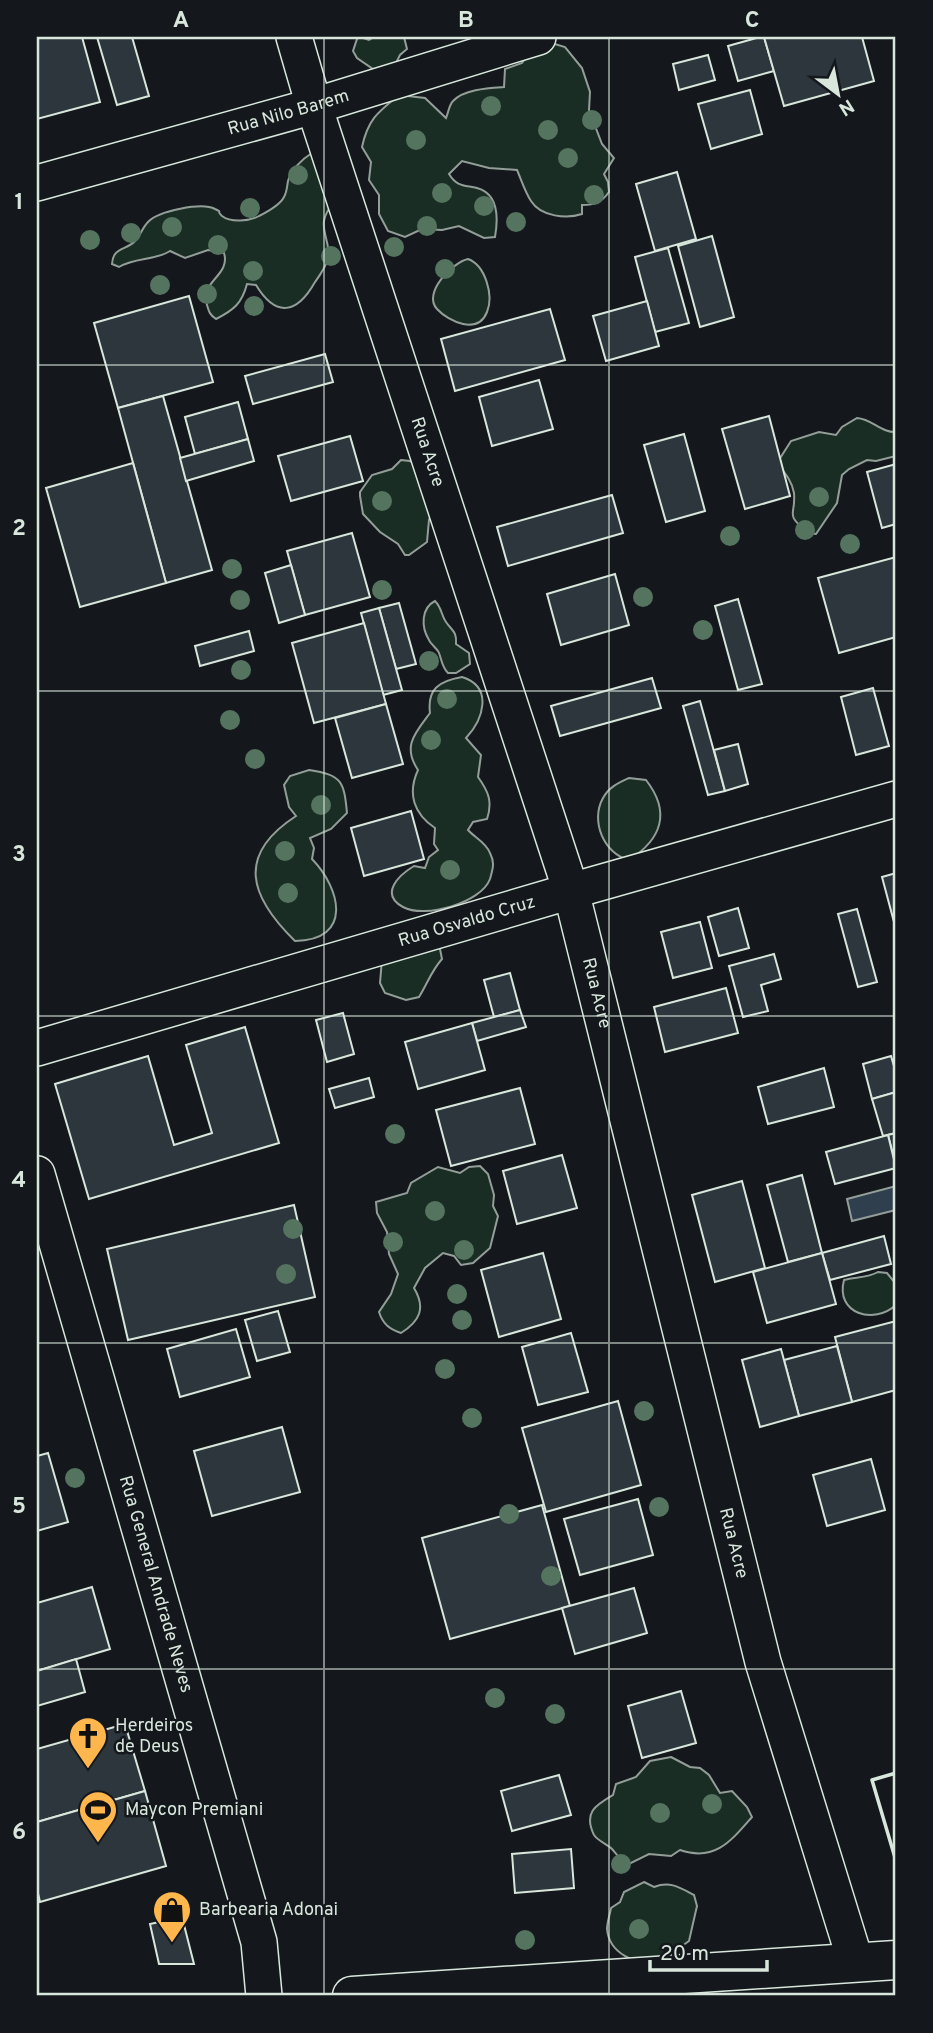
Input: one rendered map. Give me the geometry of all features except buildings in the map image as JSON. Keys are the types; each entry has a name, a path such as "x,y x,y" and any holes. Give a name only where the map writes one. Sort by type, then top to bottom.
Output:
{"main road":[{"path":"352,1996 896,1960"}],"street":[{"name":"Rua Acre","path":"294,37 314,106 571,891 762,1662 856,1963"},
{"name":"Rua Nilo Barem","path":"37,183 314,106 538,37"},
{"name":"Rua Osvaldo Cruz","path":"37,1048 571,891 896,799"},
{"name":"Rua General Andrade Neves","path":"37,1174 259,1942 264,1996"}],"green space":[{"path":"360,37 369,40 374,37 404,37 407,49 396,63 376,71 357,58 353,51"},
{"path":"548,42 565,47 582,68 590,92 589,110 602,144 614,158 604,174 609,192 606,196 597,203 582,205 582,214 555,215 535,206 517,170 489,168 462,161 449,174 458,183 477,188 490,196 497,223 495,237 484,238 459,226 442,230 422,229 405,237 388,231 379,214 379,195 369,180 371,162 362,147 367,129 375,117 399,95 425,98 446,118 452,103 458,97 477,90 504,87 505,69 522,63 532,49"},
{"path":"312,153 340,192 324,221 329,253 326,265 308,293 294,306 279,307 271,303 256,285 247,284 236,305 222,316 214,318 207,305 207,290 223,267 224,253 208,250 185,258 170,251 119,267 112,264 115,254 136,240 148,222 161,214 191,207 209,207 230,220 241,221 266,212 282,200 292,173"},
{"path":"468,259 479,267 489,289 487,312 483,319 470,325 456,322 442,314 433,302 433,295 441,279 455,266"},
{"path":"857,418 896,432 896,456 876,461 867,460 842,475 837,503 816,534 807,533 793,517 793,489 777,463 791,441 819,432 836,435 842,427"},
{"path":"401,460 425,468 436,503 429,520 427,542 409,555 405,555 398,544 380,532 363,514 360,496 372,475 392,469"},
{"path":"435,601 455,634 456,644 469,653 470,664 456,673 446,671 425,629 425,613"},
{"path":"462,677 479,688 482,696 481,713 466,738 481,755 478,777 489,801 487,819 473,822 468,830 488,849 493,860 493,869 485,888 464,902 438,910 413,910 396,902 392,896 394,885 414,866 425,868 429,857 438,850 434,844 435,828 422,816 414,803 413,787 418,770 411,754 412,740 430,713 430,698 436,688 447,681"},
{"path":"309,770 328,774 339,781 347,813 331,829 310,838 314,848 312,859 330,884 335,898 334,923 326,932 314,938 295,941 267,908 259,892 257,861 264,846 277,831 296,816 289,807 284,785 290,776"},
{"path":"629,778 646,780 659,803 660,814 659,824 649,843 629,860 620,857 606,844 598,817 605,794"},
{"path":"433,940 440,949 442,959 419,997 406,1000 385,993 380,983 382,959"},
{"path":"480,1166 488,1174 494,1195 493,1206 498,1216 490,1248 473,1263 461,1265 454,1256 443,1253 425,1268 414,1288 420,1302 417,1319 401,1333 393,1330 379,1312 391,1294 398,1274 389,1254 387,1232 377,1213 376,1202 407,1193 411,1183 438,1167 460,1173 469,1167"},
{"path":"878,1272 887,1273 896,1284 896,1305 877,1314 858,1313 845,1301 844,1280"},
{"path":"671,1757 690,1767 700,1768 709,1775 720,1793 732,1791 747,1807 752,1817 729,1841 713,1851 692,1853 680,1850 671,1856 649,1854 629,1864 594,1835 591,1815 597,1806 613,1795 616,1784 636,1777 650,1761"},
{"path":"644,1882 654,1887 679,1887 694,1895 697,1906 689,1941 665,1958 648,1962 632,1959 618,1951 607,1929 611,1908 620,1902 624,1892"}],"water":[{"path":"896,1186 896,1210 852,1221 847,1199"}],"wall":[{"path":"896,1773 872,1780 896,1861"}],"place":[{"name":"Herdeiros de Deus","path":"88,1770"},
{"name":"Maycon Premiani","path":"98,1844"},
{"name":"Barbearia Adonai","path":"172,1944"}]}
